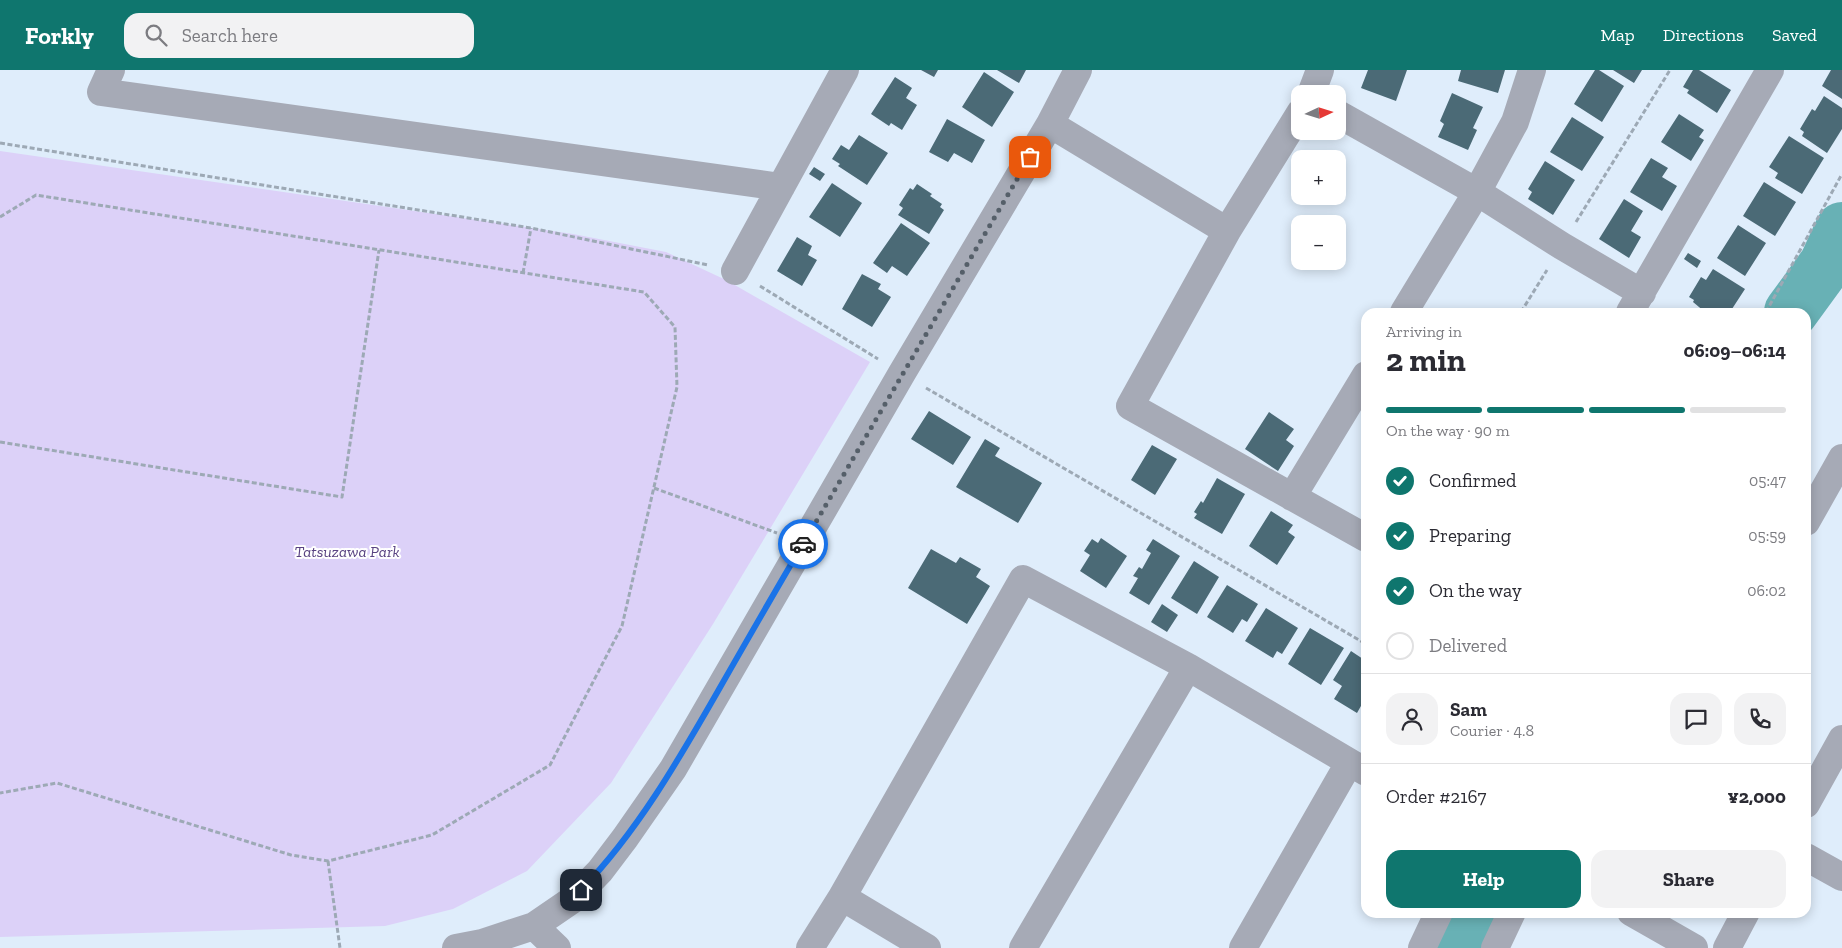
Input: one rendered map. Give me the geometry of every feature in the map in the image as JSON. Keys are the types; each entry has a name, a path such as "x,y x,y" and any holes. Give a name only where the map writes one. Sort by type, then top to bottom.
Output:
{"street":[{"path":"111,70 101,92 781,187"},
{"path":"735,271 844,70"},
{"path":"456,948 482,943 534,926 572,900 600,871 625,838 673,769 803,543 1050,124 1078,70"},
{"path":"1314,85 1320,70"},
{"path":"1406,308 1477,192 1514,122 1532,70"},
{"path":"1346,118 1477,192 1562,246 1636,303 1770,70"},
{"path":"1050,124 1228,230"},
{"path":"1291,128 1228,230 1130,406 1361,535"},
{"path":"1292,497 1361,383"},
{"path":"1811,513 1842,458"},
{"path":"810,948 842,897 1023,579 1188,668 1358,767 1243,948"},
{"path":"1023,948 1188,668"},
{"path":"1811,795 1842,739"},
{"path":"1811,860 1842,877"},
{"path":"842,897 927,948"},
{"path":"1422,948 1436,918"},
{"path":"1495,948 1509,918"},
{"path":"1642,918 1694,948"},
{"path":"1726,948 1743,918"},
{"path":"534,926 557,948"}],"path":[{"path":"1523,308 1670,70"},
{"path":"0,143 532,228 735,271 902,374 1361,641"},
{"path":"1768,308 1842,174"},
{"path":"0,217 36,195 644,292 675,327 677,387 622,626 550,765 432,835 328,861 291,855 57,783 0,793"},
{"path":"523,273 532,228"},
{"path":"0,442 342,497 379,250"},
{"path":"654,488 803,543"},
{"path":"328,861 340,948"}],"green space":[{"name":"Tatsuzawa Park","path":"0,151 573,234 666,252 726,280 870,362 713,624 611,783 527,871 453,909 385,926 0,937"}],"building":[{"path":"921,70 938,70 934,77"},
{"path":"997,70 1026,70 1019,83"},
{"path":"1368,70 1407,70 1396,101 1361,88"},
{"path":"1461,70 1505,70 1498,93 1458,81"},
{"path":"1595,70 1599,70 1624,86 1602,122 1574,104"},
{"path":"1613,70 1642,70 1634,83"},
{"path":"1693,70 1699,70 1731,90 1717,113 1687,93 1689,90 1683,87"},
{"path":"1831,70 1842,70 1842,99 1822,86"},
{"path":"984,72 1014,92 992,127 962,107"},
{"path":"895,77 912,88 906,98 917,105 902,130 891,123 889,126 871,114"},
{"path":"1452,93 1483,107 1473,128 1477,130 1468,150 1438,137 1444,124 1440,121"},
{"path":"1824,96 1842,108 1842,129 1827,153 1802,136 1804,132 1800,129 1812,109 1815,111"},
{"path":"1679,114 1704,130 1699,137 1704,140 1691,161 1661,142"},
{"path":"1572,117 1604,137 1582,171 1550,152"},
{"path":"947,119 985,140 972,163 954,153 948,162 929,152"},
{"path":"859,135 888,153 867,185 838,166 840,164 832,159 841,145 849,150"},
{"path":"1789,136 1824,158 1802,194 1775,178 1778,173 1769,167"},
{"path":"1651,158 1668,168 1662,177 1677,186 1662,211 1630,192"},
{"path":"1545,161 1575,180 1553,215 1528,199 1532,192 1528,189"},
{"path":"814,167 825,174 820,181 809,174"},
{"path":"1764,182 1796,202 1775,236 1743,216"},
{"path":"832,183 862,203 840,237 809,217"},
{"path":"917,184 932,194 930,196 942,204 940,207 944,210 929,234 898,215 903,208 899,205 910,188 913,190"},
{"path":"1624,199 1643,211 1631,231 1641,237 1629,258 1599,239"},
{"path":"901,223 930,243 907,276 892,266 887,273 873,263"},
{"path":"1738,225 1766,243 1745,276 1717,258"},
{"path":"797,237 812,246 808,255 817,260 802,286 777,271"},
{"path":"1688,253 1701,261 1697,268 1684,259"},
{"path":"1713,269 1745,289 1733,308 1700,308 1689,297 1701,277 1706,280"},
{"path":"862,274 881,284 878,289 891,297 872,327 842,309"},
{"path":"929,411 971,437 953,465 911,439"},
{"path":"1269,412 1294,429 1286,440 1294,446 1278,471 1245,449"},
{"path":"985,439 1000,448 995,456 1042,483 1018,523 956,487"},
{"path":"1152,445 1177,459 1155,495 1131,480"},
{"path":"1217,478 1245,494 1222,534 1194,518 1197,514 1194,512 1201,501 1203,503"},
{"path":"1271,511 1293,525 1288,532 1295,537 1277,565 1249,546"},
{"path":"1101,538 1127,556 1106,588 1080,571 1090,555 1084,551 1092,539 1098,543"},
{"path":"1153,539 1180,556 1149,605 1129,593 1138,578 1133,576 1139,567 1142,569 1151,553 1146,550"},
{"path":"931,549 956,563 960,557 981,569 976,577 990,586 967,624 908,588"},
{"path":"1194,561 1219,577 1197,614 1171,598"},
{"path":"1227,585 1258,604 1247,622 1242,619 1233,633 1207,617"},
{"path":"1162,604 1178,615 1167,632 1151,622"},
{"path":"1266,608 1298,628 1282,654 1277,651 1273,658 1245,641"},
{"path":"1310,628 1344,648 1321,685 1288,664"},
{"path":"1351,651 1361,658 1361,706 1357,713 1334,699 1342,686 1333,680"}],"waterway":[{"path":"1794,308 1826,264 1842,229"},
{"path":"1456,948 1468,918"}],"way so far":[{"path":"803,544 1030,157"}],"route":[{"path":"581,890 600,871 673,769 803,544"}]}
